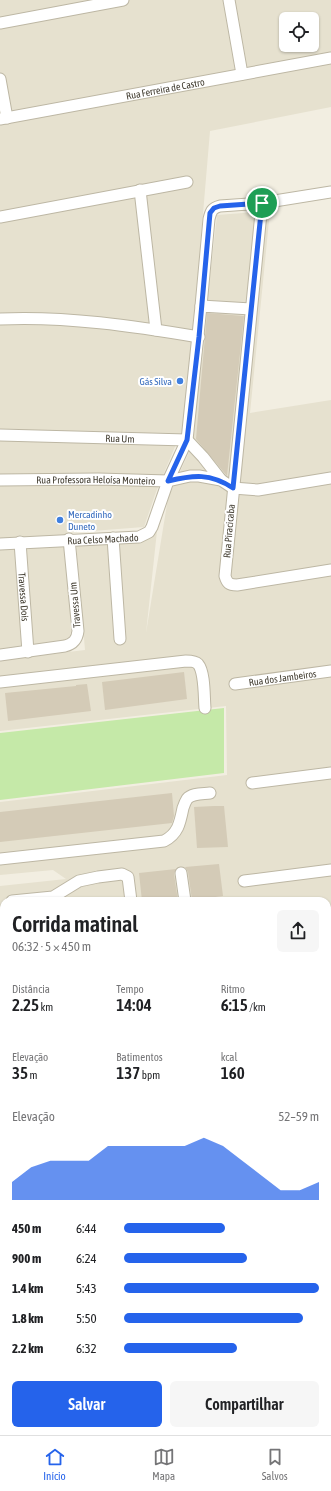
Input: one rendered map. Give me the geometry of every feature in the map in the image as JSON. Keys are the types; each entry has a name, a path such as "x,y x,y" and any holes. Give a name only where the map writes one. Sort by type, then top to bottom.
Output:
{"street":[{"path":"0,23 123,0"},
{"path":"229,0 242,74"},
{"name":"Rua Ferreira de Castro","path":"3,118 331,58"},
{"path":"0,80 3,118"},
{"path":"0,217 187,182"},
{"path":"140,190 156,330"},
{"path":"262,203 331,192"},
{"name":"Rua Celso Machado","path":"0,544 69,539 139,537 148,532 152,527 168,481 187,440 199,337 209,219 212,210 220,206 262,203"},
{"name":"Rua Piracicaba","path":"262,203 225,576 227,582 232,585 242,585 331,570"},
{"path":"201,307 251,309"},
{"path":"0,319 36,318 97,323 199,337"},
{"name":"Rua Um","path":"0,434 187,440"},
{"path":"187,440 204,457 221,480"},
{"name":"Rua Professora Heloísa Monteiro","path":"0,480 98,479 168,481 185,477 199,476 221,480 233,488 258,490 331,478"},
{"path":"113,538 120,640"},
{"name":"Travessa Um","path":"0,655 65,646 71,644 75,640 78,631 69,539"},
{"name":"Travessa Dois","path":"20,542 28,652"},
{"path":"0,682 186,661 194,662 198,665 202,672 206,708"},
{"name":"Rua dos Jambeiros","path":"234,684 331,671"},
{"path":"252,783 331,773"},
{"path":"0,859 164,841 177,831 184,804 187,799 198,794 210,793"},
{"path":"244,881 331,870"},
{"path":"181,873 184,897"},
{"path":"53,897 79,881 122,874 128,877 130,897"}],"shaded area":[{"path":"0,0 331,0 331,107 210,131 189,379 182,430 156,492 144,527 66,533 71,632 67,643 0,651"},
{"path":"270,211 250,413 331,400 331,897 0,897 0,886 66,879 53,870 0,875 0,802 227,775 226,706 0,731 0,660 85,650 76,543 149,536 157,531 146,633 168,498 190,450 217,215"}],"green space":[{"path":"224,708 224,773 0,800 0,733"}],"building":[{"path":"207,313 244,316 227,476 196,439"},
{"path":"184,672 187,699 105,710 102,682"},
{"path":"87,684 91,711 8,721 5,693"},
{"path":"172,793 174,816 172,823 0,842 0,812"},
{"path":"224,806 228,847 197,848 194,807"},
{"path":"219,864 223,896 192,897 188,872 185,867"},
{"path":"176,869 174,874 177,897 142,897 139,873"}],"place":[{"name":"Gás Silva","path":"180,381"},
{"name":"Mercadinho Duneto","path":"60,520"}],"route":[{"path":"262,203 233,488 221,480 210,477 190,476 168,481 187,440 199,337 210,213 214,208 220,206 262,203"}]}
